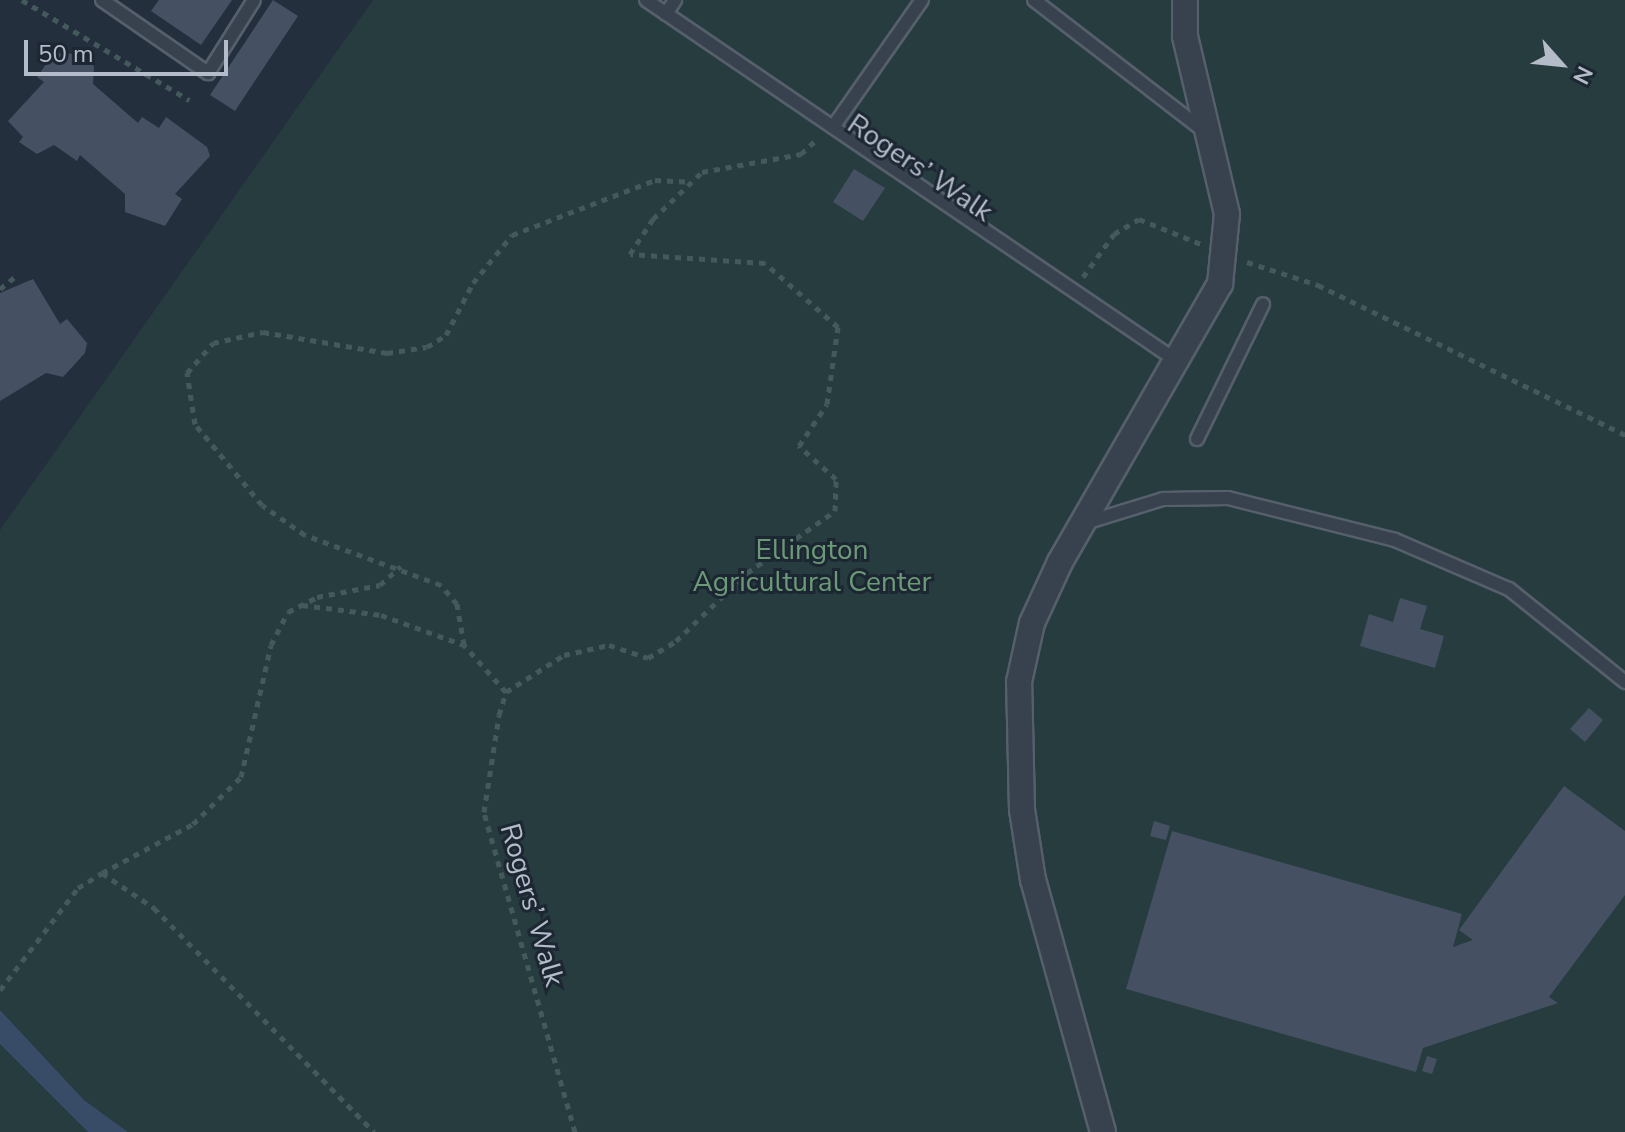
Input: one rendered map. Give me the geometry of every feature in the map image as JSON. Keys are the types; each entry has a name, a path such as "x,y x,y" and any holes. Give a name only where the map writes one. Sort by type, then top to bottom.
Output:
{"street":[{"path":"1103,1132 1033,880 1017,735 1032,623 1082,524 1220,284 1227,214 1185,36 1185,0"}],"lane":[{"path":"102,0 208,73 254,0"},
{"path":"646,0 830,128 1177,361"},
{"path":"666,14 675,0"},
{"path":"830,128 922,0"},
{"path":"1034,0 1209,136"},
{"path":"1197,439 1263,304"},
{"path":"1082,524 1163,499 1228,498 1395,540 1509,589 1625,682"}],"path":[{"path":"22,0 189,100"},
{"name":"Rogers’ Walk","path":"575,1132 484,812 506,692 564,655 609,645 648,658 676,641 747,573 835,511 840,496 824,465 803,451 801,439 827,404 838,327 765,263 630,254 691,182 722,165 801,154 830,128"},
{"path":"464,645 457,604 441,585 401,566 305,535 262,505 195,424 186,395 196,358 213,343 263,332 387,353 427,347 446,335 473,283 512,235 655,180 691,182"},
{"path":"1073,290 1114,234 1139,219 1225,255 1318,285 1625,435"},
{"path":"0,289 17,275"},
{"path":"0,990 78,888 193,824 241,777 274,635 301,605 380,585 401,566"},
{"path":"301,605 395,618 464,645 506,692"},
{"path":"102,873 172,926 374,1132"}],"green space":[{"name":"Ellington Agricultural Center","path":"373,0 1625,0 1625,1132 128,1132 84,1100 0,1010 0,530"},
{"path":"0,1044 9,1050 88,1132 0,1132"}],"water":[{"path":"0,1010 84,1100 128,1132 88,1132 0,1044"}],"building":[{"path":"159,0 232,0 201,45 151,11"},
{"path":"273,0 298,16 235,111 210,95"},
{"path":"54,53 76,54 94,66 93,84 138,123 142,117 159,128 166,117 207,147 210,156 175,194 182,199 165,226 125,212 125,194 80,155 77,161 54,145 37,154 19,142 23,137 8,121 44,82 37,77"},
{"path":"854,169 885,188 863,221 833,202"},
{"path":"33,279 60,324 67,319 87,343 85,353 63,377 46,373 0,401 0,293"},
{"path":"1400,598 1427,606 1420,629 1444,636 1435,668 1360,646 1369,614 1393,622"},
{"path":"1589,708 1603,720 1585,742 1570,729"},
{"path":"1564,786 1625,831 1625,895 1549,997 1558,1003 1423,1048 1416,1072 1126,989 1172,831 1462,914 1453,947 1473,940 1459,930"},
{"path":"1154,821 1170,826 1166,840 1150,836"},
{"path":"1427,1056 1437,1059 1432,1074 1422,1071"}]}
